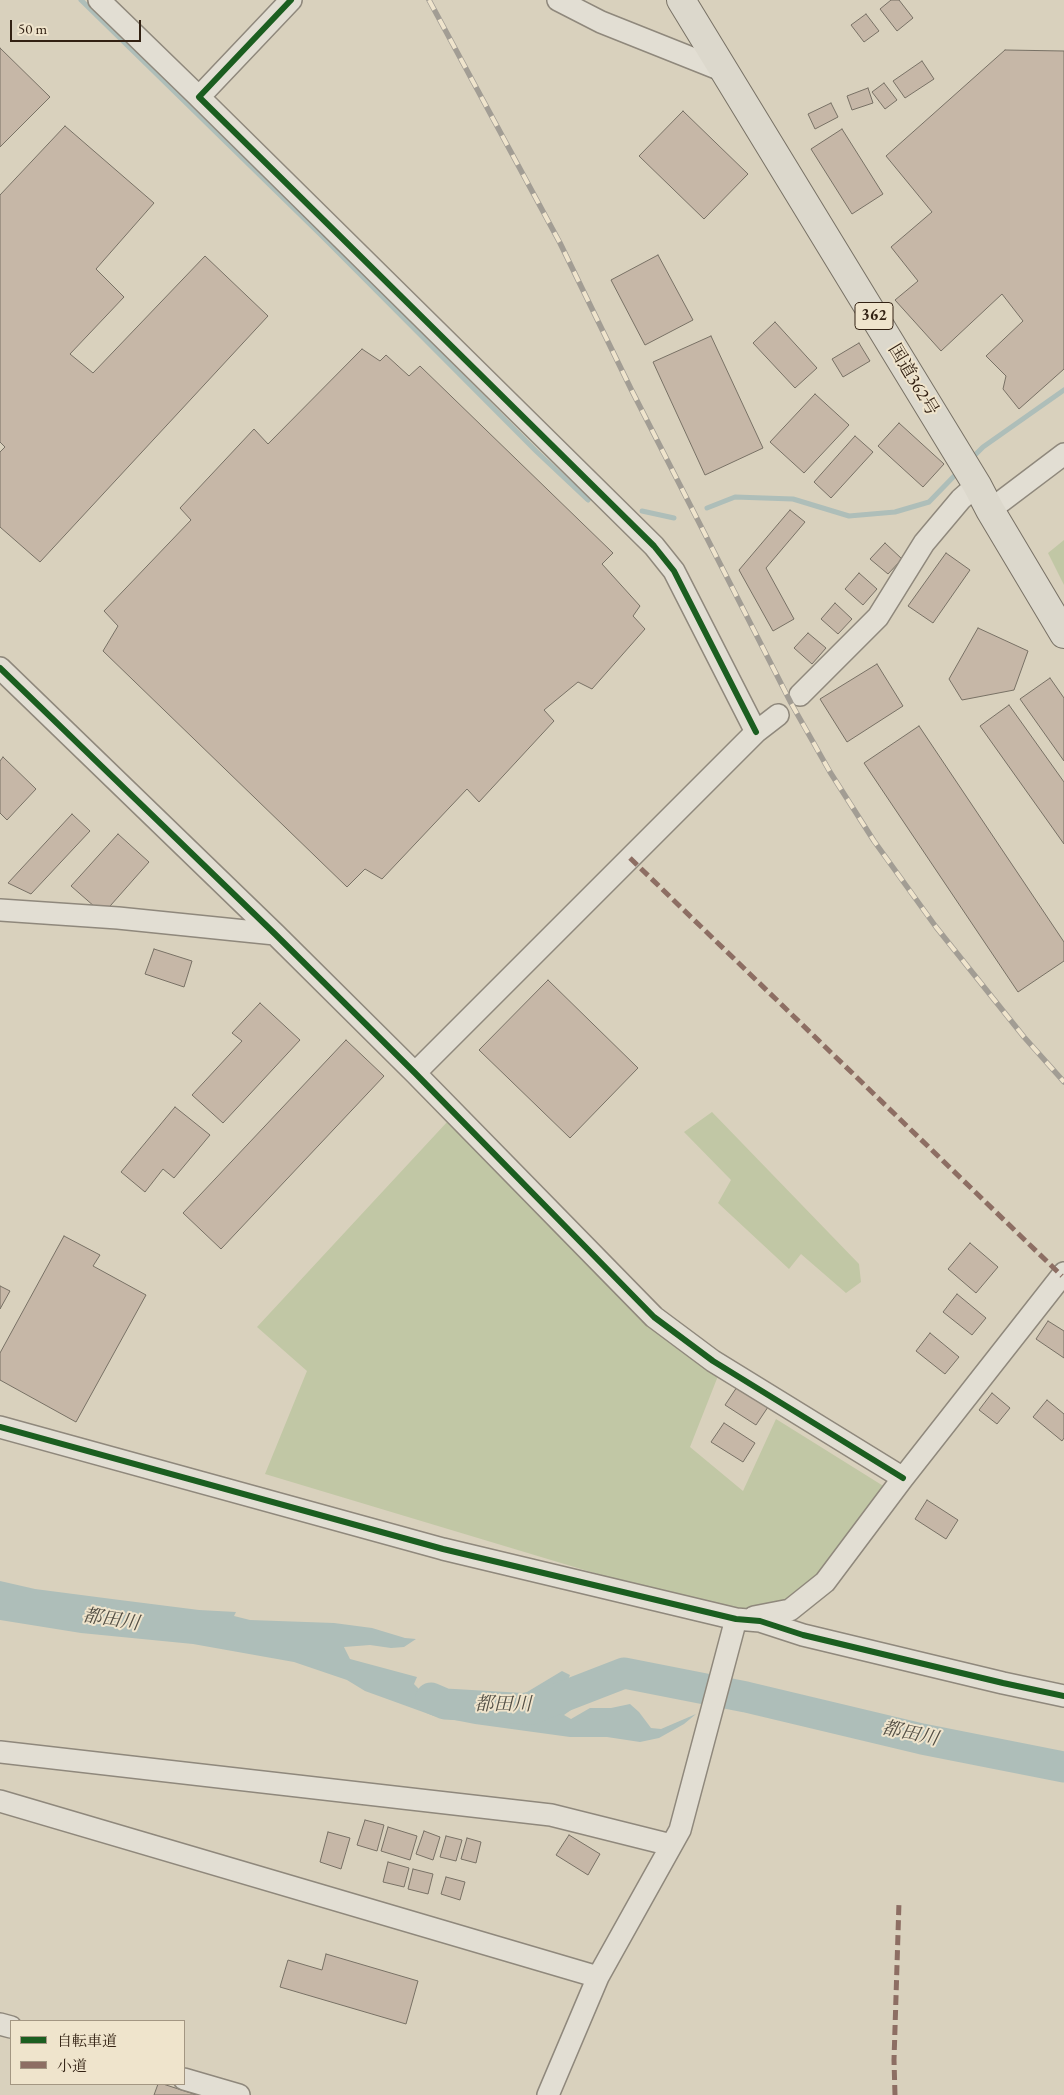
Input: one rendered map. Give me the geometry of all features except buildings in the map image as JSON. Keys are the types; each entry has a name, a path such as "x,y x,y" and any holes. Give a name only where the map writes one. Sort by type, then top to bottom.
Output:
{"highway":[{"name":"国道362号","path":"681,0 976,485 1064,634"}],"street":[{"path":"99,0 654,546 674,572 756,732"},
{"path":"199,97 292,0"},
{"path":"558,0 601,22 724,71"},
{"path":"990,510 1064,454"},
{"path":"800,695 878,616 924,543 961,499 976,485"},
{"path":"0,668 416,1073 654,1317 714,1361 903,1478"},
{"path":"416,1073 756,732 778,714"},
{"path":"0,910 118,918 274,934"},
{"path":"736,1619 790,1610 825,1582 903,1478 1064,1273"},
{"path":"0,1427 443,1549 736,1619 760,1621 812,1637 1064,1696"},
{"path":"548,2095 598,1978 675,1838 736,1619"},
{"path":"0,1752 551,1815 675,1838"},
{"path":"0,1801 598,1978"},
{"path":"185,2079 239,2095"}],"green space":[{"path":"1064,540 1064,585 1048,553"},
{"path":"712,1112 859,1264 861,1282 846,1293 801,1254 789,1269 718,1203 731,1180 684,1132"},
{"path":"448,1121 718,1376 690,1447 743,1491 776,1419 893,1492 852,1566 795,1598 744,1618 265,1474 307,1371 257,1327"}],"water":[{"path":"0,1581 35,1589 199,1610 236,1612 234,1616 250,1620 334,1623 372,1628 405,1638 416,1639 404,1647 391,1648 370,1645 344,1647 350,1659 417,1677 414,1684 419,1689 443,1700 498,1711 491,1700 527,1692 562,1671 570,1675 568,1680 543,1697 567,1705 578,1705 564,1715 571,1719 590,1708 611,1708 630,1704 639,1712 651,1728 661,1729 696,1714 684,1724 659,1738 640,1742 607,1737 570,1737 475,1724 434,1716 365,1691 347,1680 294,1662 193,1644 81,1633 0,1620"}],"waterway":[{"path":"81,0 323,237 537,452 588,500"},
{"path":"970,460 983,447 1064,390"},
{"path":"707,508 735,497 793,499 849,516 895,512 929,502 959,471"},
{"path":"642,511 674,518"},
{"name":"都田川","path":"431,1698 445,1704 531,1709 624,1673 746,1697 922,1739 1064,1767"}],"railway":[{"path":"429,0 560,243 631,389 791,703 830,772 874,841 936,927 1024,1037 1064,1082"}],"marked path":[{"path":"630,858 1062,1276"},
{"path":"895,2095 894,2060 899,1902"}],"cycle path":[{"path":"291,0 199,97 654,546 674,571 756,732"},
{"path":"0,668 275,934 415,1073 654,1317 713,1361 903,1478"},
{"path":"0,1427 443,1549 736,1619 760,1621 803,1635 1064,1696"}]}
